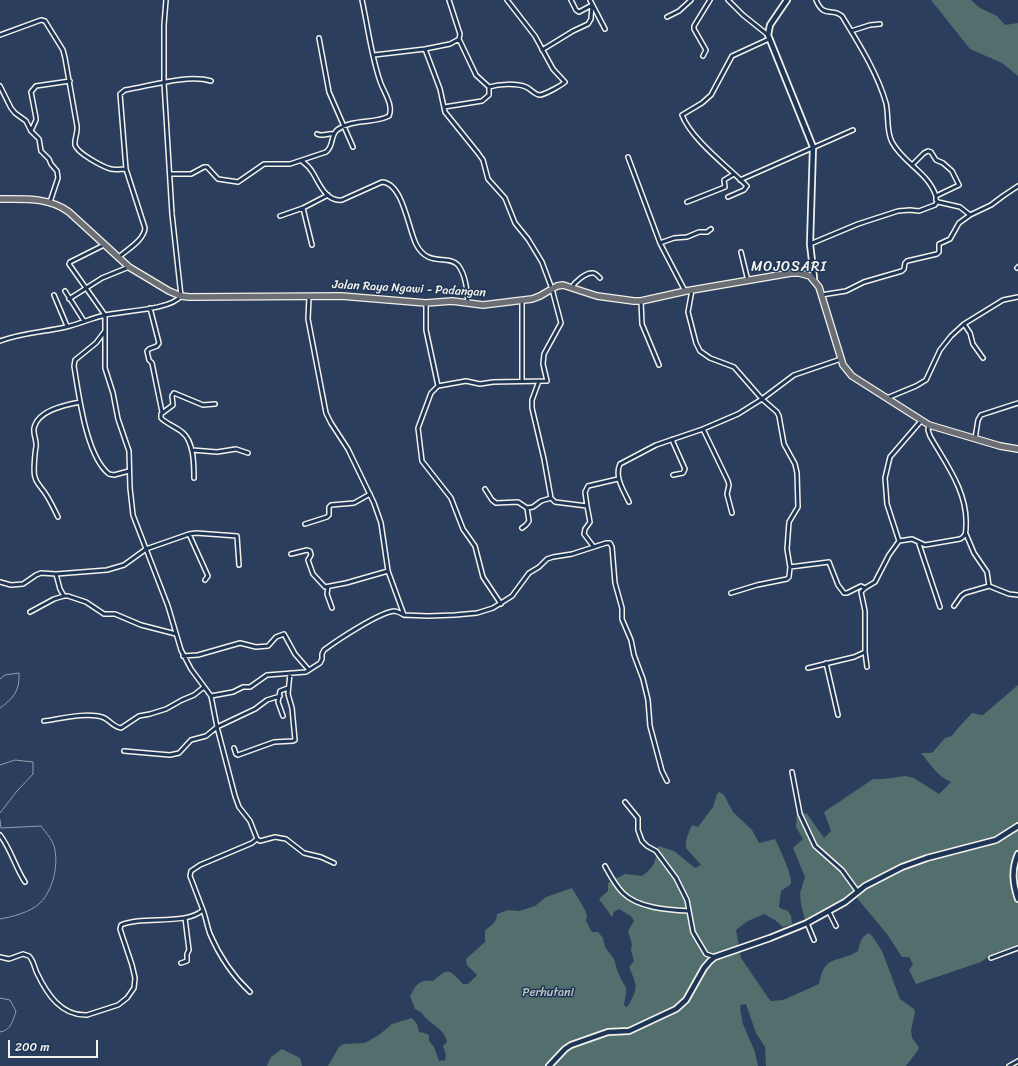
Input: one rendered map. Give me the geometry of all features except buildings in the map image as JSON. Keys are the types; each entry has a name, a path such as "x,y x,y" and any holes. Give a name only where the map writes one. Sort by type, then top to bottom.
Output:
{"highway":[{"name":"Jalan Raya Ngawi - Padangan","path":"0,199 50,202 60,206 69,212 129,267 169,291 181,296 212,298 309,296 358,297 426,303 452,301 483,305 522,301 540,296 563,285 598,296 641,301 686,291 795,273 807,274 814,278"},
{"path":"814,278 821,295 843,366 848,373 885,399 929,425 975,439 1018,449"}],"street":[{"path":"0,341 67,326 105,315 165,306 178,300 181,296 172,214 164,83 164,25 166,0"},
{"path":"170,174 191,174 206,167 218,179 238,182 264,164 290,164 302,161 329,150 333,134 344,126 390,116 389,102 379,79 362,0"},
{"path":"444,108 484,100 489,95 489,87 476,75 459,39 460,34 449,0"},
{"path":"489,87 500,84 521,86 540,95 564,83 565,80 553,69 536,36 507,0"},
{"path":"571,0 576,10 579,12 592,5"},
{"path":"590,0 605,29"},
{"path":"667,18 679,11 691,0"},
{"path":"703,56 706,50 694,30 694,26 710,0"},
{"path":"728,0 769,37"},
{"path":"787,0 770,25 769,37 813,147 810,244 814,278"},
{"path":"816,0 823,11 840,14 851,31 873,68 886,102 889,134 892,142 901,154 924,175 936,196 937,202"},
{"path":"542,50 573,31 588,24 591,19 592,5"},
{"path":"0,35 41,20 45,21 64,54 77,126 75,143 77,149 105,167 126,169"},
{"path":"851,31 870,24 880,24"},
{"path":"728,197 747,187 712,154 691,130 682,115 702,103 710,95 732,56 769,37"},
{"path":"319,38 327,86 352,147"},
{"path":"374,56 425,49 450,44 459,39"},
{"path":"425,49 440,89 444,108 480,156 488,179 505,198 516,223 541,259 552,289 561,323 544,354 543,364 547,381 480,384 462,382 438,386 431,393 418,428 422,461 451,498 463,529 476,546 483,577 501,604"},
{"path":"119,257 141,238 145,231 126,169 120,94 125,90 198,78 211,81"},
{"path":"31,131 36,118 31,91 36,86 70,81"},
{"path":"0,86 11,108 17,115 24,119 31,131 39,139 42,153 49,159 57,171 58,178 50,202"},
{"path":"740,180 853,130"},
{"path":"317,134 320,136 333,134"},
{"path":"913,164 924,154 930,151 936,160 945,164 953,172 958,185 936,196"},
{"path":"628,157 660,243 686,291"},
{"path":"302,161 309,168 321,188 328,195 339,200 382,182 387,182 398,194 414,238 422,254 430,258 456,263 461,269 465,280 468,303"},
{"path":"687,202 725,187 724,180 734,174"},
{"path":"821,295 846,291 864,282 902,271 904,263 907,261 937,254 939,252 938,244 950,239 957,225 991,205 1018,186"},
{"path":"280,216 303,208 310,203 328,195"},
{"path":"810,244 858,224 898,211 919,211 935,205 937,202"},
{"path":"937,202 960,207 970,216"},
{"path":"303,208 312,245"},
{"path":"660,243 674,238 687,237 699,232 707,232 711,229"},
{"path":"105,245 69,263 105,315 106,372 113,393 118,419 129,451 132,511 168,606 183,656 211,696 235,796 239,807 251,823 257,839"},
{"path":"741,252 748,281"},
{"path":"69,299 86,287 108,275 129,267"},
{"path":"572,287 575,282 590,273 595,273 600,278"},
{"path":"692,290 688,312 698,348 710,358 734,367 740,372 762,399 778,414 784,444 795,464 798,473 798,507 789,522 787,548 790,567 789,577 787,580 757,585 731,593"},
{"path":"65,291 84,321"},
{"path":"54,295 67,326"},
{"path":"309,296 308,319 326,413 345,443 370,494 381,523 388,571 404,615"},
{"path":"885,399 921,384 926,380 940,350 951,336 964,324 1003,300 1018,297"},
{"path":"522,301 522,381"},
{"path":"641,301 642,324 659,365"},
{"path":"426,303 426,330 438,386"},
{"path":"150,308 159,343 157,346 147,351 149,360 152,363 162,412 160,416 184,434 192,450 194,478"},
{"path":"964,324 970,333 973,344 983,358"},
{"path":"105,331 96,343 75,360 74,366 80,402 86,427 99,463 109,474 129,471"},
{"path":"629,502 618,479 618,467 620,464 653,447 703,429 738,414 762,399 794,375 841,359"},
{"path":"539,381 532,400 532,408 551,498 555,502 587,506"},
{"path":"162,412 173,405 172,396 174,393 203,405 215,404"},
{"path":"58,517 46,494 34,477 36,443 34,435 35,427 38,421 59,406 80,402"},
{"path":"975,439 978,420 981,415 1018,403"},
{"path":"899,541 887,504 885,478 892,454 922,421"},
{"path":"929,425 928,430 930,436 957,481 967,517 966,534 972,549 986,572 989,586"},
{"path":"703,429 728,481 729,485 727,494 732,513"},
{"path":"672,476 683,473 685,469 673,439"},
{"path":"192,450 217,452 236,449 248,453"},
{"path":"593,546 585,537 584,533 590,522 584,492 588,486 618,479"},
{"path":"485,489 492,500 496,503 518,502 527,508 533,507 541,501 551,498"},
{"path":"305,524 327,517 329,515 329,507 331,505 354,503 370,494"},
{"path":"522,528 529,522 527,508"},
{"path":"0,582 23,584 38,574 107,570 124,565 146,549 196,533 237,536 239,565"},
{"path":"189,534 199,557 208,572 208,576 205,580"},
{"path":"899,541 912,540 920,544 927,545 960,539 966,534"},
{"path":"867,667 865,652 865,611 861,595 862,590 874,582 889,555 899,541"},
{"path":"211,696 233,692 243,687 250,687 267,675 304,673 320,663 324,650 366,624 392,612 397,612 404,615 428,616 470,614 484,611 501,604 516,593 529,573 539,567 547,559 572,554 608,542 612,547 615,583 622,608 622,619 631,640 634,655 644,684 648,700 650,726 662,771 667,781"},
{"path":"920,544 940,607"},
{"path":"291,554 307,550 310,551 311,555 308,560 313,574 324,586 328,587 388,571"},
{"path":"790,567 829,562 838,585 844,593 847,593 860,586 864,588"},
{"path":"56,574 60,589 64,596"},
{"path":"954,606 965,593 989,586 1012,595 1018,595"},
{"path":"328,587 327,594 332,608"},
{"path":"30,612 54,599 64,596 72,596 86,602 104,614 115,614 140,625 176,634"},
{"path":"183,656 198,655 240,643 256,647 268,646 276,637 284,634 295,654 309,670"},
{"path":"808,668 854,657 865,652"},
{"path":"826,663 838,715"},
{"path":"234,748 236,754 238,755 274,742 296,740 292,708 288,694 290,673"},
{"path":"44,721 83,716 100,716 116,727 121,728 139,716 166,709 194,695 204,687"},
{"path":"283,716 278,702 281,690 288,688"},
{"path":"124,751 176,755 184,749 191,740 203,737 218,727 255,709 267,700 280,696"},
{"path":"792,772 800,814 815,846 842,870 858,892"},
{"path":"625,802 638,818 638,830 642,841 656,851 676,878 684,893 692,929 702,948 708,956 715,957"},
{"path":"549,1066 570,1045 608,1032 629,1031 676,1009 686,1000 704,968 715,957 765,940 807,923 845,902 865,886 906,865 996,840 1018,826"},
{"path":"0,835 25,882"},
{"path":"257,839 260,841 275,837 286,839 304,853 321,857 334,863"},
{"path":"250,992 233,974 216,945 208,929 203,910 190,876 191,871 200,865 252,843 257,839"},
{"path":"1018,854 1014,866 1013,876 1018,899"},
{"path":"605,866 622,892 632,899 665,910 689,911"},
{"path":"0,957 9,959 23,954 29,956 46,990 57,1004 66,1010 82,1015 93,1014 118,1005 127,998 136,985 134,972 120,929 121,925 128,922 184,918 196,915 203,910"},
{"path":"829,912 836,926"},
{"path":"181,964 188,961 187,954 189,950 184,918"},
{"path":"807,923 814,940"},
{"path":"991,958 1018,948"},
{"path":"1008,1066 1018,1061"}],"green space":[{"path":"931,0 971,0 980,8 997,16 1005,25 1018,23 1018,76 1002,63 970,49"},
{"path":"1018,685 1018,946 993,954 981,962 916,984 909,970 913,964 909,957 902,957 887,934 852,894 833,906 805,920 800,893 805,877 793,848 803,839 796,827 797,811 807,814 824,838 831,831 824,812 873,779 905,776 914,778 939,794 951,782 946,780 938,773 921,753 933,752 945,738 952,736 972,713 983,715"},
{"name":"Perhutani","path":"719,792 724,795 733,812 752,830 759,843 775,839 791,880 791,884 781,891 779,906 780,908 788,911 791,916 792,924 783,927 775,920 764,914 748,921 736,930 741,958 771,1001 783,1000 819,984 828,963 858,951 861,940 869,933 882,951 900,999 914,1009 915,1012 911,1030 912,1038 919,1047 906,1066 766,1066 765,1047 756,1033 746,1004 741,1005 740,1008 743,1024 755,1052 758,1066 328,1066 339,1047 344,1044 365,1043 379,1035 392,1024 412,1018 417,1024 419,1032 429,1035 429,1041 434,1047 439,1061 445,1060 446,1055 443,1046 447,1042 446,1038 439,1029 415,1009 410,996 416,986 424,981 433,981 446,972 454,975 463,984 468,984 477,975 467,965 466,959 485,942 485,930 495,922 497,914 508,910 519,911 535,906 546,897 572,888 585,910 587,916 586,921 592,932 598,932 603,938 605,947 614,959 618,973 626,988 624,1005 626,1007 628,1006 634,995 636,986 629,967 634,961 631,950 632,944 628,931 634,921 631,916 619,909 614,912 612,917 599,899 608,891 608,883 625,874 642,876 647,872 654,863 658,846 674,851 695,868 701,865 686,848 687,839 692,825 698,827 713,807"},
{"path":"282,1049 300,1058 302,1066 267,1066 271,1057"}],"waterway":[{"path":"0,679 5,675 19,673 15,693 9,701 0,708"},
{"path":"0,765 15,760 33,762 33,774 17,791 0,813"},
{"path":"0,820 1,828 41,826 53,843 56,857 54,878 48,892 40,903 27,911 0,919"},
{"path":"0,998 10,1000 16,1011 13,1021 7,1030 0,1032"}],"district":[{"name":"MOJOSARI","path":"789,267"}]}
